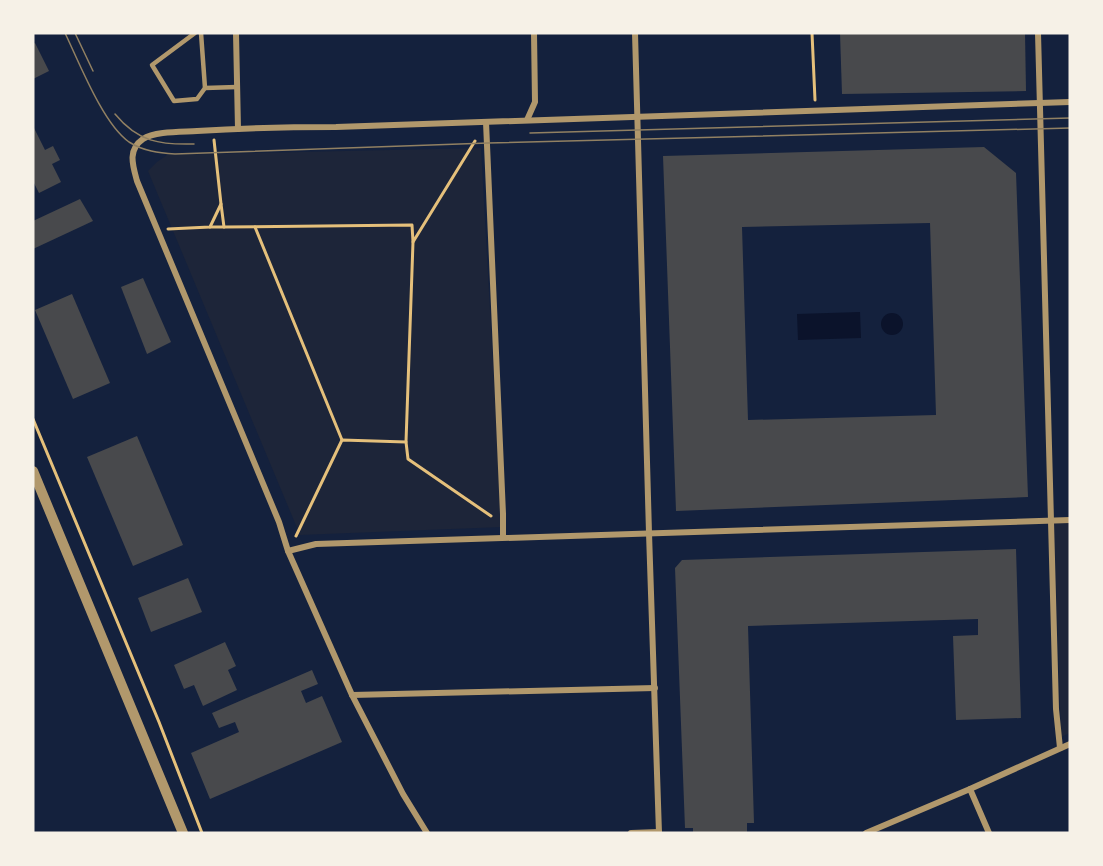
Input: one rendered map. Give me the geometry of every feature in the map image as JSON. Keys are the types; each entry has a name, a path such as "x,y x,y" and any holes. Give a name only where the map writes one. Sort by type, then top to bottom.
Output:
{"street":[{"path":"236,33 238,129"},
{"path":"527,120 535,102 534,33"},
{"path":"631,833 659,833 635,33"},
{"path":"1038,33 1056,709 1060,748"},
{"path":"428,833 403,794 352,694 288,551 279,522 137,181 132,161 132,154 136,146 143,139 157,134 213,130 1070,102"},
{"path":"486,122 503,537"},
{"path":"33,471 183,833"},
{"path":"288,551 316,544 1070,520"},
{"path":"352,694 655,688"},
{"path":"866,833 1070,744"},
{"path":"970,789 989,833"}],"lane":[{"path":"195,33 152,65 174,101 197,99 205,88 201,33"},
{"path":"205,88 237,87"}],"path":[{"path":"812,33 816,111"},
{"path":"413,242 486,122"},
{"path":"213,130 224,227"},
{"path":"210,227 220,204"},
{"path":"157,229 412,225 406,442 408,459 503,524"},
{"path":"255,227 342,441 288,551"},
{"path":"33,419 159,722 202,833"},
{"path":"342,441 406,442"}],"shaded area":[{"path":"481,148 502,527 300,535 148,171 167,155"},
{"path":"860,312 861,338 798,340 797,314"},
{"path":"888,313 896,313 903,320 903,328 896,335 888,335 881,328 881,320"},
{"path":"1054,523 1070,523 1070,733 1061,737"}],"building":[{"path":"840,33 1025,33 1026,91 842,94"},
{"path":"35,43 49,71 33,79 33,44"},
{"path":"33,126 45,150 53,146 60,160 52,164 61,182 39,193 33,181"},
{"path":"984,147 1016,173 1028,497 676,511 663,156","holes":["930,223 936,415 748,420 742,227"]},
{"path":"80,199 93,221 33,249 33,221"},
{"path":"143,278 171,342 147,354 121,287"},
{"path":"72,294 110,383 73,399 35,310"},
{"path":"137,436 183,545 133,566 87,457"},
{"path":"1016,549 1021,718 956,720 953,636 978,635 978,619 748,626 754,823 747,823 747,833 693,833 693,828 685,828 675,568 682,560"},
{"path":"188,578 202,612 151,632 138,598"},
{"path":"225,642 236,666 228,670 237,690 203,706 194,685 184,689 174,665"},
{"path":"312,670 318,684 301,691 306,703 322,696 342,742 210,799 191,753 239,732 235,722 219,728 212,713"}],"tram line":[{"path":"65,33 92,92 119,133 140,148 169,154 1070,128"},
{"path":"75,33 93,71"},
{"path":"115,114 132,131 150,140 171,144 194,144"},
{"path":"530,133 1070,118"}]}
